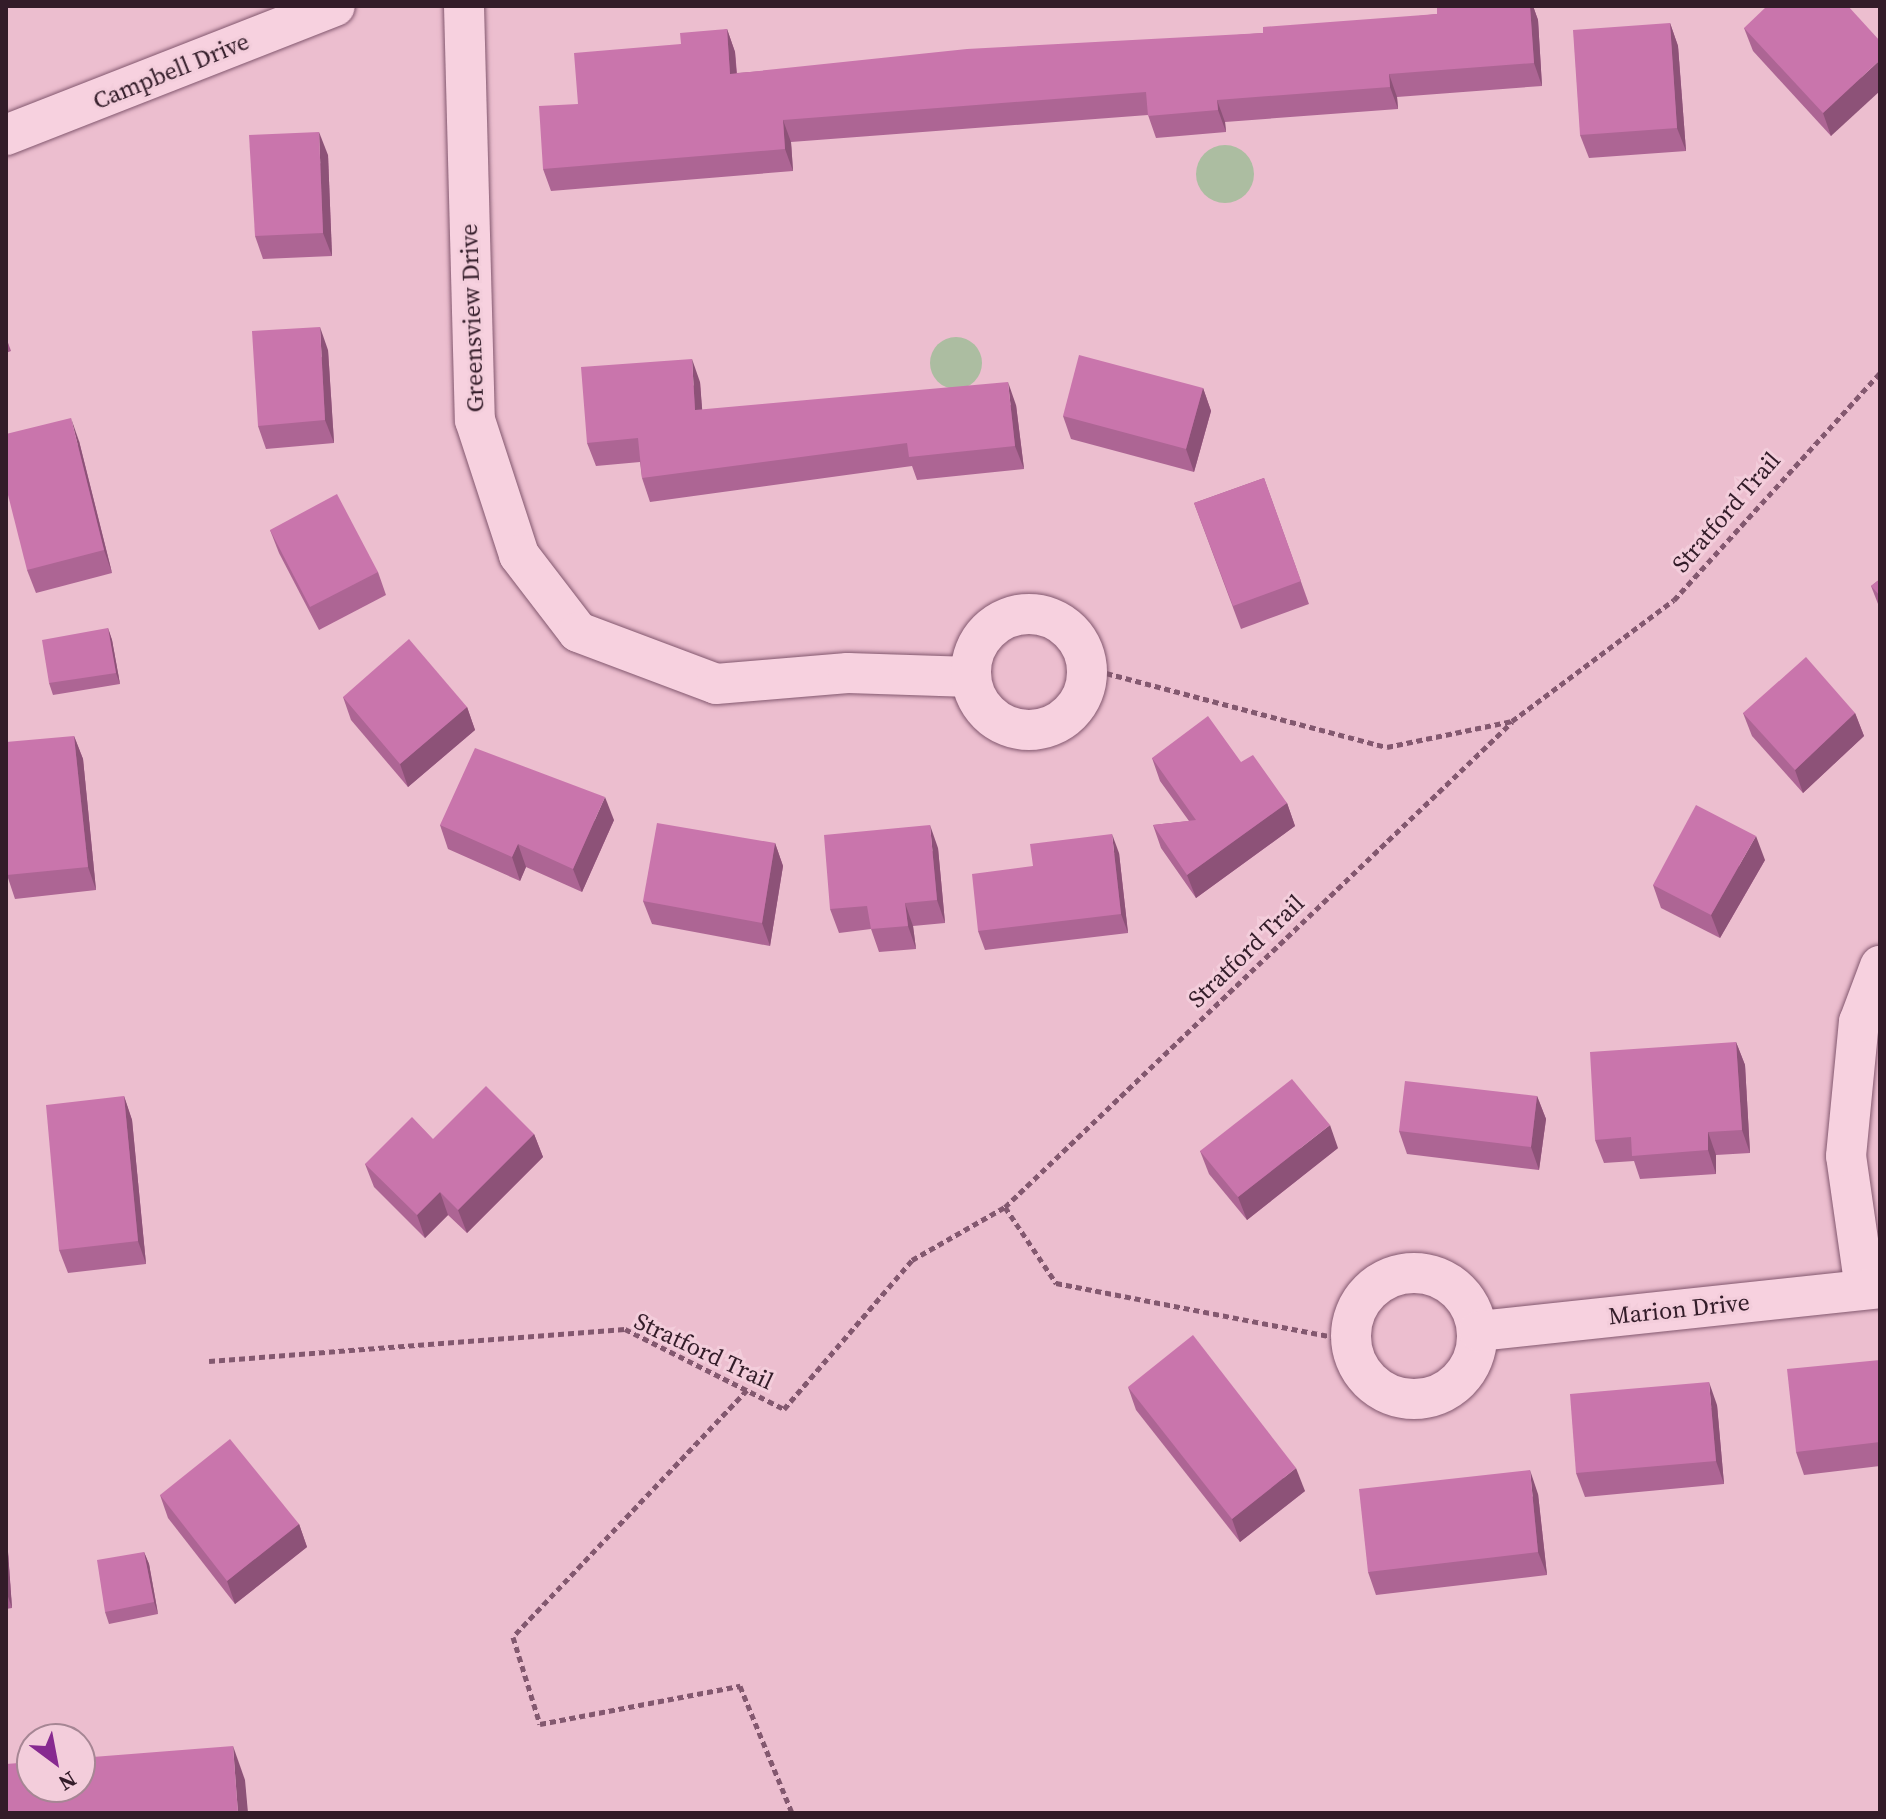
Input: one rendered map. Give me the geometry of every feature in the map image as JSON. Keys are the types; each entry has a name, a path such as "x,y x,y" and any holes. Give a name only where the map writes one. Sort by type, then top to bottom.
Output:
{"street":[{"name":"Campbell Drive","path":"6,135 335,6"},
{"name":"Greensview Drive","path":"464,6 475,420 519,555 578,632 716,684 848,673 971,677"},
{"path":"1031,614 1075,636 1087,668 1086,688 1065,719 1029,731 995,720 971,677 985,634 1031,614"},
{"path":"1873,1289 1846,1156 1859,1022 1880,966"},
{"path":"1409,1271 1456,1287 1479,1331 1463,1378 1419,1400 1372,1384 1350,1340 1365,1294 1409,1271"},
{"name":"Marion Drive","path":"1479,1331 1873,1289"}],"path":[{"name":"Stratford Trail","path":"209,1361 625,1329 784,1409 912,1260 1005,1207 1512,721 1674,600 1880,373"},
{"name":"Stratford Trail","path":"1087,668 1387,747 1512,721"},
{"path":"1005,1207 1056,1283 1350,1340"},
{"path":"747,1390 513,1637 540,1724 740,1686 792,1813"}],"shaded area":[{"path":"1225,145 1245,154 1254,174 1245,194 1225,203 1205,194 1196,174 1205,154"},
{"path":"956,337 974,345 982,363 974,381 956,389 938,381 930,363 938,345"}],"building":[{"path":"1437,6 1530,6 1534,63 1389,74 1390,87 1217,100 1218,110 1148,116 1146,92 783,120 785,149 543,169 539,106 578,104 574,53 681,44 680,33 727,29 730,74 967,49 1263,33 1263,27 1437,14"},
{"path":"1767,6 1848,6 1880,41 1880,60 1823,113 1744,28"},
{"path":"1670,23 1677,128 1580,135 1573,30"},
{"path":"319,132 323,233 255,236 249,135"},
{"path":"320,327 325,420 258,426 252,331"},
{"path":"1079,355 1203,388 1186,449 1063,416"},
{"path":"692,359 695,410 1008,382 1015,446 909,457 907,443 642,478 638,438 587,443 581,367"},
{"path":"71,418 104,550 27,570 6,487 6,434"},
{"path":"1264,478 1301,581 1233,606 1194,503"},
{"path":"337,494 378,572 310,607 270,530"},
{"path":"1880,579 1880,596 1871,586"},
{"path":"108,628 116,673 49,683 42,640"},
{"path":"409,639 467,707 400,764 343,697"},
{"path":"1806,657 1855,713 1795,770 1743,713"},
{"path":"1208,716 1241,762 1253,755 1287,803 1187,875 1153,825 1196,820 1152,758"},
{"path":"74,736 88,867 7,875 6,742"},
{"path":"475,748 605,797 573,869 518,844 512,857 440,825"},
{"path":"1696,805 1756,836 1711,915 1653,885"},
{"path":"657,823 775,843 762,923 643,901"},
{"path":"930,825 937,900 905,903 908,926 871,929 867,906 830,909 824,835"},
{"path":"1112,834 1121,914 978,931 972,874 1033,866 1030,844"},
{"path":"1736,1042 1742,1130 1708,1132 1708,1150 1632,1156 1631,1137 1595,1140 1590,1052"},
{"path":"1292,1079 1330,1125 1238,1197 1200,1151"},
{"path":"1405,1081 1537,1096 1531,1147 1399,1131"},
{"path":"486,1086 534,1134 458,1210 440,1192 417,1215 365,1164 412,1117 433,1139"},
{"path":"124,1096 138,1241 59,1250 46,1105"},
{"path":"1193,1335 1296,1468 1232,1519 1128,1387"},
{"path":"1880,1360 1880,1442 1796,1452 1787,1369"},
{"path":"1709,1382 1716,1461 1576,1473 1570,1394"},
{"path":"230,1439 299,1524 227,1581 160,1495"},
{"path":"1530,1470 1538,1552 1368,1572 1359,1489"},
{"path":"144,1552 154,1602 105,1612 97,1560"},
{"path":"233,1746 238,1813 6,1813 6,1764 16,1763 16,1803 96,1803 96,1757"}]}
